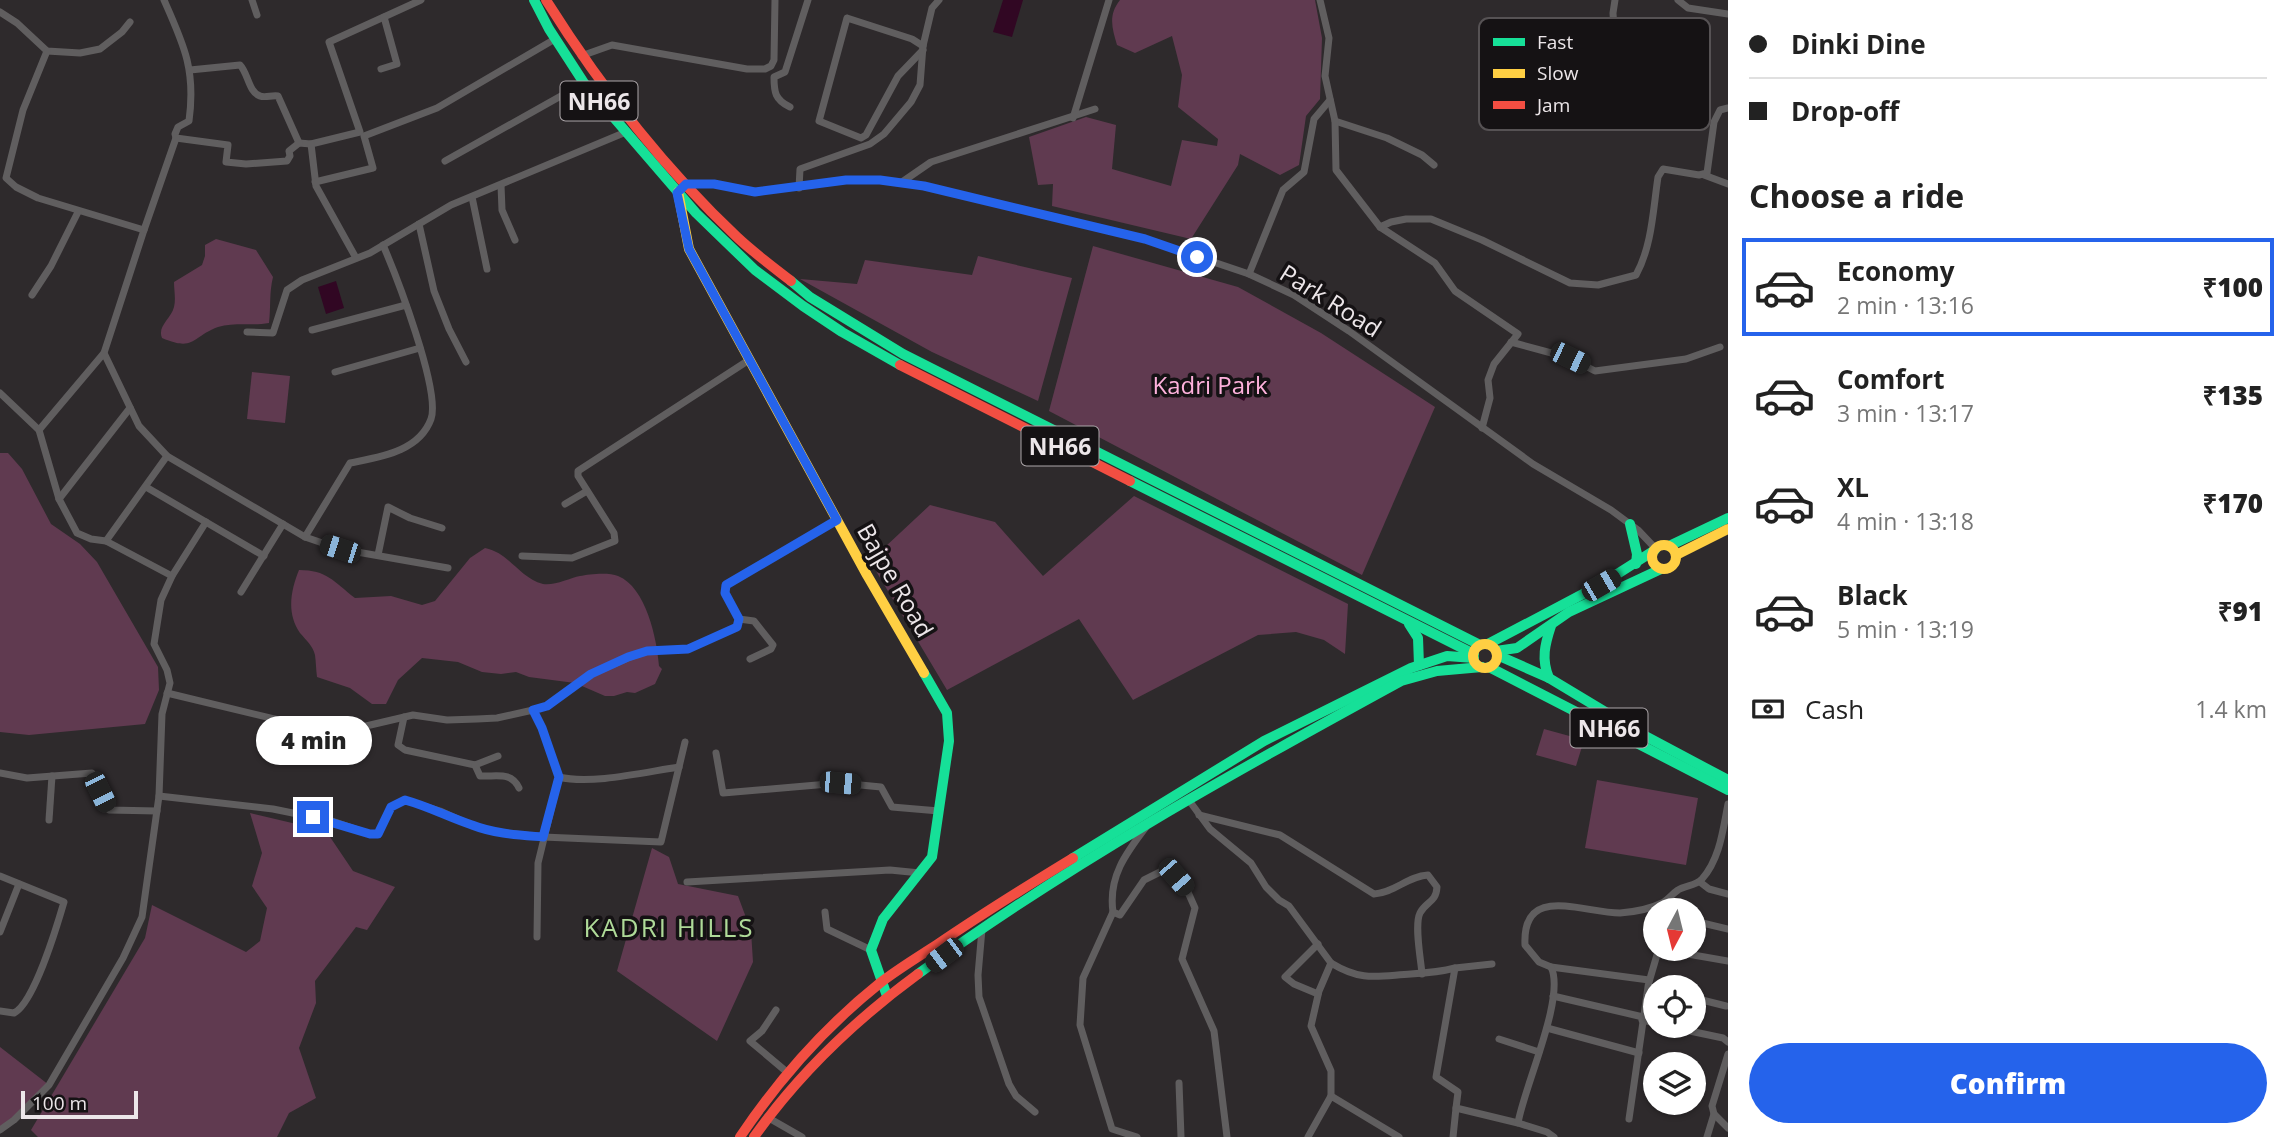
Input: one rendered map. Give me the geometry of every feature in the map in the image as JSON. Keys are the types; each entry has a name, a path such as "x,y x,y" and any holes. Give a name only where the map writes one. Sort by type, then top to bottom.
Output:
{"main road":[{"name":"NH66","path":"534,0 555,39 584,83 677,193 755,270 842,332 901,366 1399,617 1485,655 1549,678 1647,737 1728,780"},
{"name":"NH66","path":"546,0 581,56 651,147 738,238 810,297 891,347 1485,655 1641,747 1728,790"},
{"path":"677,193 686,184"},
{"name":"Bajpe Road","path":"677,193 689,249 837,520 947,713 949,741 932,857 883,919 872,950"},
{"path":"740,1137 758,1109 804,1053 882,981 1004,900 1156,814 1188,799 1419,665 1447,656 1485,655 1525,628 1636,564 1660,546 1668,546 1728,518"},
{"path":"1630,524 1637,554 1636,564"},
{"path":"1676,555 1728,529"},
{"path":"754,1137 767,1117 839,1037 887,996 982,929 1264,741 1404,675 1437,671 1485,655 1517,648 1569,612 1661,569 1671,567 1676,561 1676,555 1668,546"},
{"path":"1655,549 1652,554 1653,562 1661,569"},
{"path":"1399,617 1414,628 1420,643 1419,665"},
{"path":"1549,678 1542,655 1551,626"},
{"path":"872,950 887,996"}],"street":[{"path":"38,430 104,353 176,138 175,134 178,127 189,121 192,102 190,70 185,48 164,0"},
{"path":"252,0 257,15"},
{"path":"176,138 228,145 226,162 246,164 287,161 289,150 299,143 312,144 359,132 329,41 421,0"},
{"path":"581,56 612,45 747,69 765,69 771,66 774,60 775,0"},
{"path":"790,107 781,103 774,92 774,77 785,72 808,0"},
{"path":"799,188 800,169 859,150 884,134 911,102 920,85 923,48 932,8 939,0"},
{"path":"1073,118 1109,0"},
{"path":"1320,0 1329,38 1325,76 1335,121 1336,170 1380,227 1435,263 1455,291 1518,334 1494,364 1488,380 1490,398 1482,428"},
{"path":"1613,18 1615,0"},
{"path":"1678,0 1688,8 1728,14"},
{"path":"0,12 17,23 47,51 80,52 100,49 130,22"},
{"path":"381,68 397,64 384,17"},
{"path":"847,18 923,48 898,76 862,138 819,121 847,18"},
{"path":"315,182 373,168 363,136 437,107 555,39"},
{"path":"47,51 23,110 6,178 16,187 38,198 144,230"},
{"path":"190,70 240,65 258,96 278,96 299,143"},
{"path":"445,161 584,83"},
{"path":"1249,274 1283,190 1304,172 1314,119 1330,100"},
{"path":"1704,175 1707,173 1714,122 1720,110 1728,108"},
{"path":"902,183 931,162 1095,110"},
{"path":"1335,121 1387,138 1422,155 1434,165"},
{"path":"247,332 273,333 287,290 302,280 383,245 451,205 626,132"},
{"path":"312,144 316,187 356,258"},
{"path":"0,166 9,170"},
{"path":"1380,227 1406,219 1431,219 1482,240 1570,283 1598,285 1636,275 1643,261 1658,177 1663,169 1704,175 1728,184"},
{"name":"Park Road","path":"686,184 714,184 755,192 846,180 880,180 924,186 1145,239 1249,274 1294,295 1338,324 1533,464 1611,510 1630,524 1655,549"},
{"path":"501,185 502,211 515,240"},
{"path":"472,197 487,269"},
{"path":"32,295 51,266 78,212"},
{"path":"419,224 434,291 466,362"},
{"path":"305,537 350,463 399,451 416,440 430,421 433,407 420,348 383,245"},
{"path":"312,330 406,305"},
{"path":"1511,342 1570,358 1595,370 1686,359 1720,347"},
{"path":"335,372 420,348"},
{"path":"104,353 139,426 167,456 305,537 340,549 448,568"},
{"path":"522,556 572,558 615,541 614,533 578,476 578,471 749,360"},
{"path":"0,393 38,430 59,499 77,533 106,541 172,576"},
{"path":"59,499 130,408"},
{"path":"106,541 167,456"},
{"path":"146,487 264,556"},
{"path":"565,504 587,491"},
{"path":"378,555 388,507 410,518 442,528"},
{"path":"167,693 312,728 334,730 349,730 413,715 477,719 497,718 533,710 547,706 591,674 647,651 688,649 737,627 739,619 725,593 726,585 837,520"},
{"path":"0,1130 14,1120 49,1085 123,958 142,917 158,811 162,714 170,683 167,670 154,644 161,600 172,576 206,522"},
{"path":"241,592 283,524"},
{"path":"739,619 754,621 773,645 771,649 750,659"},
{"path":"533,710 559,777 538,863 537,937"},
{"path":"404,717 398,745 400,748 475,765 498,756"},
{"path":"159,796 273,809 332,821 370,834 378,834 391,807 405,800 496,832 543,837 661,842 685,742"},
{"path":"716,752 723,793 840,783 881,787 892,807 939,811"},
{"path":"475,765 480,776 508,776 519,788"},
{"path":"559,777 587,780 678,767"},
{"path":"0,773 27,778 92,774 109,810 158,811"},
{"path":"49,820 52,776"},
{"path":"1188,799 1210,829 1251,863 1266,887 1289,906 1331,963 1366,978 1422,974 1492,964"},
{"path":"1643,979 1551,967 1539,962 1525,945 1527,920 1533,912 1545,907 1564,906 1620,913 1637,910 1664,902 1680,888 1700,882 1711,866 1720,842 1728,804"},
{"path":"1137,1137 1112,1129 1080,1025 1083,978 1114,912 1111,900 1115,877 1123,857 1156,814"},
{"path":"1198,815 1280,835 1374,894 1384,893 1415,875 1428,875 1437,887 1437,894 1420,913 1418,923 1422,974"},
{"path":"687,881 890,870 920,873"},
{"path":"1114,912 1120,915 1144,880 1160,872 1176,877 1187,890 1195,908 1182,959 1214,1031 1227,1137"},
{"path":"0,876 64,902 48,953 24,1004 15,1013 0,1011"},
{"path":"1700,882 1709,889 1728,894"},
{"path":"0,933 4,910 19,884"},
{"path":"825,912 827,929 872,950"},
{"path":"1706,924 1728,929"},
{"path":"982,929 979,997 1009,1084 1016,1096 1035,1112"},
{"path":"1318,944 1285,977 1318,995"},
{"path":"1706,957 1728,961"},
{"path":"1308,1137 1331,1096 1331,1071 1311,1026 1318,995 1331,963"},
{"path":"1518,1122 1521,1104 1548,1028 1555,981 1551,967"},
{"path":"1453,1137 1458,1092 1436,1077 1455,968"},
{"path":"1553,996 1643,1019 1629,1119"},
{"path":"1706,1001 1726,1006"},
{"path":"776,1010 762,1031 750,1041 788,1073"},
{"path":"1548,1028 1639,1053"},
{"path":"1706,1034 1723,1038 1728,1042"},
{"path":"1499,1039 1539,1052"},
{"path":"1728,1054 1712,1106 1714,1114 1728,1128"},
{"path":"1179,1083 1181,1137"},
{"path":"1331,1096 1399,1137"},
{"path":"1456,1108 1518,1122 1554,1137"},
{"path":"1707,1137 1714,1114"},
{"path":"767,1117 802,1137"}],"green space":[{"path":"1120,0 1315,0 1322,38 1320,99 1306,116 1299,165 1280,175 1240,154 1238,165 1191,239 1052,206 1053,184 1038,185 1029,137 1086,117 1116,125 1112,169 1171,186 1182,140 1217,146 1218,139 1178,107 1182,75 1172,36 1135,53 1117,45 1112,16"},
{"path":"216,239 256,250 273,277 269,323 218,327 192,342 181,344 162,338 161,330 174,307 174,282 202,265 205,245"},
{"name":"Kadri Park","path":"1093,246 1238,287 1321,333 1435,407 1362,575 1049,411"},
{"path":"978,256 1072,278 1038,401 932,352 800,279 857,284 865,260 972,275"},
{"path":"252,372 290,376 285,423 247,419"},
{"path":"0,453 8,453 22,469 51,524 80,544 97,562 158,667 159,690 145,724 29,735 0,732"},
{"path":"1134,496 1348,604 1345,654 1324,640 1296,632 1258,635 1133,700 1079,619 947,690 870,561 930,505 995,522 1043,576"},
{"path":"485,548 501,555 534,581 543,584 599,574 618,576 628,582 643,602 653,629 659,666 662,669 655,684 635,693 605,696 575,683 529,677 516,672 482,672 458,662 422,658 398,680 386,704 372,704 350,688 317,677 314,652 300,633 291,610 292,593 299,570 323,574 355,598 391,596 422,605 435,601 470,558"},
{"path":"1544,729 1584,740 1576,766 1536,755"},
{"path":"1597,780 1698,798 1686,865 1585,848"},
{"path":"250,813 326,831 353,871 395,887 367,930 356,927 315,981 316,1003 299,1048 316,1098 289,1113 277,1137 38,1137 31,1130 145,938 152,905 246,952 260,941 267,908 252,886 262,853"},
{"path":"652,848 669,857 678,884 738,896 751,931 753,962 717,1041 617,971"},
{"path":"0,1047 49,1085 0,1130"}],"shaded area":[{"path":"1003,0 1023,0 1012,37 993,32"},
{"path":"336,281 344,308 326,314 318,287"},
{"path":"1237,380 1251,388 1244,401 1230,393"}],"traffic: fast":[{"path":"534,0 549,29 584,83 696,213 755,270 803,306 900,365"},
{"path":"791,281 810,297 903,354 1480,645"},
{"path":"1130,481 1474,654"},
{"path":"1669,546 1728,518"},
{"path":"1630,524 1637,554 1636,564"},
{"path":"1488,644 1600,585 1655,550"},
{"path":"1496,651 1517,648 1569,612 1661,569"},
{"path":"1409,624 1418,638 1419,665"},
{"path":"1549,678 1545,652 1551,626"},
{"path":"1497,655 1549,678 1647,737 1728,780"},
{"path":"1073,858 1264,741 1411,668 1447,656 1474,658"},
{"path":"918,974 1094,856 1277,749 1401,681 1437,671 1482,667"},
{"path":"1489,667 1728,790"},
{"path":"887,996 871,950 883,919 932,857 949,741 947,713 924,673"}],"traffic: slow":[{"path":"678,192 689,249 867,575 924,673"},
{"path":"1676,555 1728,529"},
{"path":"1664,545 1673,548 1676,557 1673,566 1664,569 1655,566 1652,557 1655,548 1664,545"},
{"path":"1485,644 1493,648 1497,656 1493,664 1485,668 1477,664 1473,656 1477,648 1485,644"}],"traffic: jam":[{"path":"546,0 588,63 658,154 737,237 791,281"},
{"path":"900,365 1130,481"},
{"path":"740,1137 804,1055 840,1017 880,983 1073,858"},
{"path":"754,1137 790,1091 829,1049 872,1010 918,974"}],"district":[{"name":"KADRI HILLS","path":"669,927"}],"route":[{"path":"313,817 378,834 391,807 405,800 496,832 543,837 559,777 533,710 547,706 591,674 628,657 647,651 688,649 737,627 739,619 725,593 726,585 837,520 689,249 677,193 686,184 714,184 755,192 846,180 880,180 924,186 1145,239 1197,257"}]}
